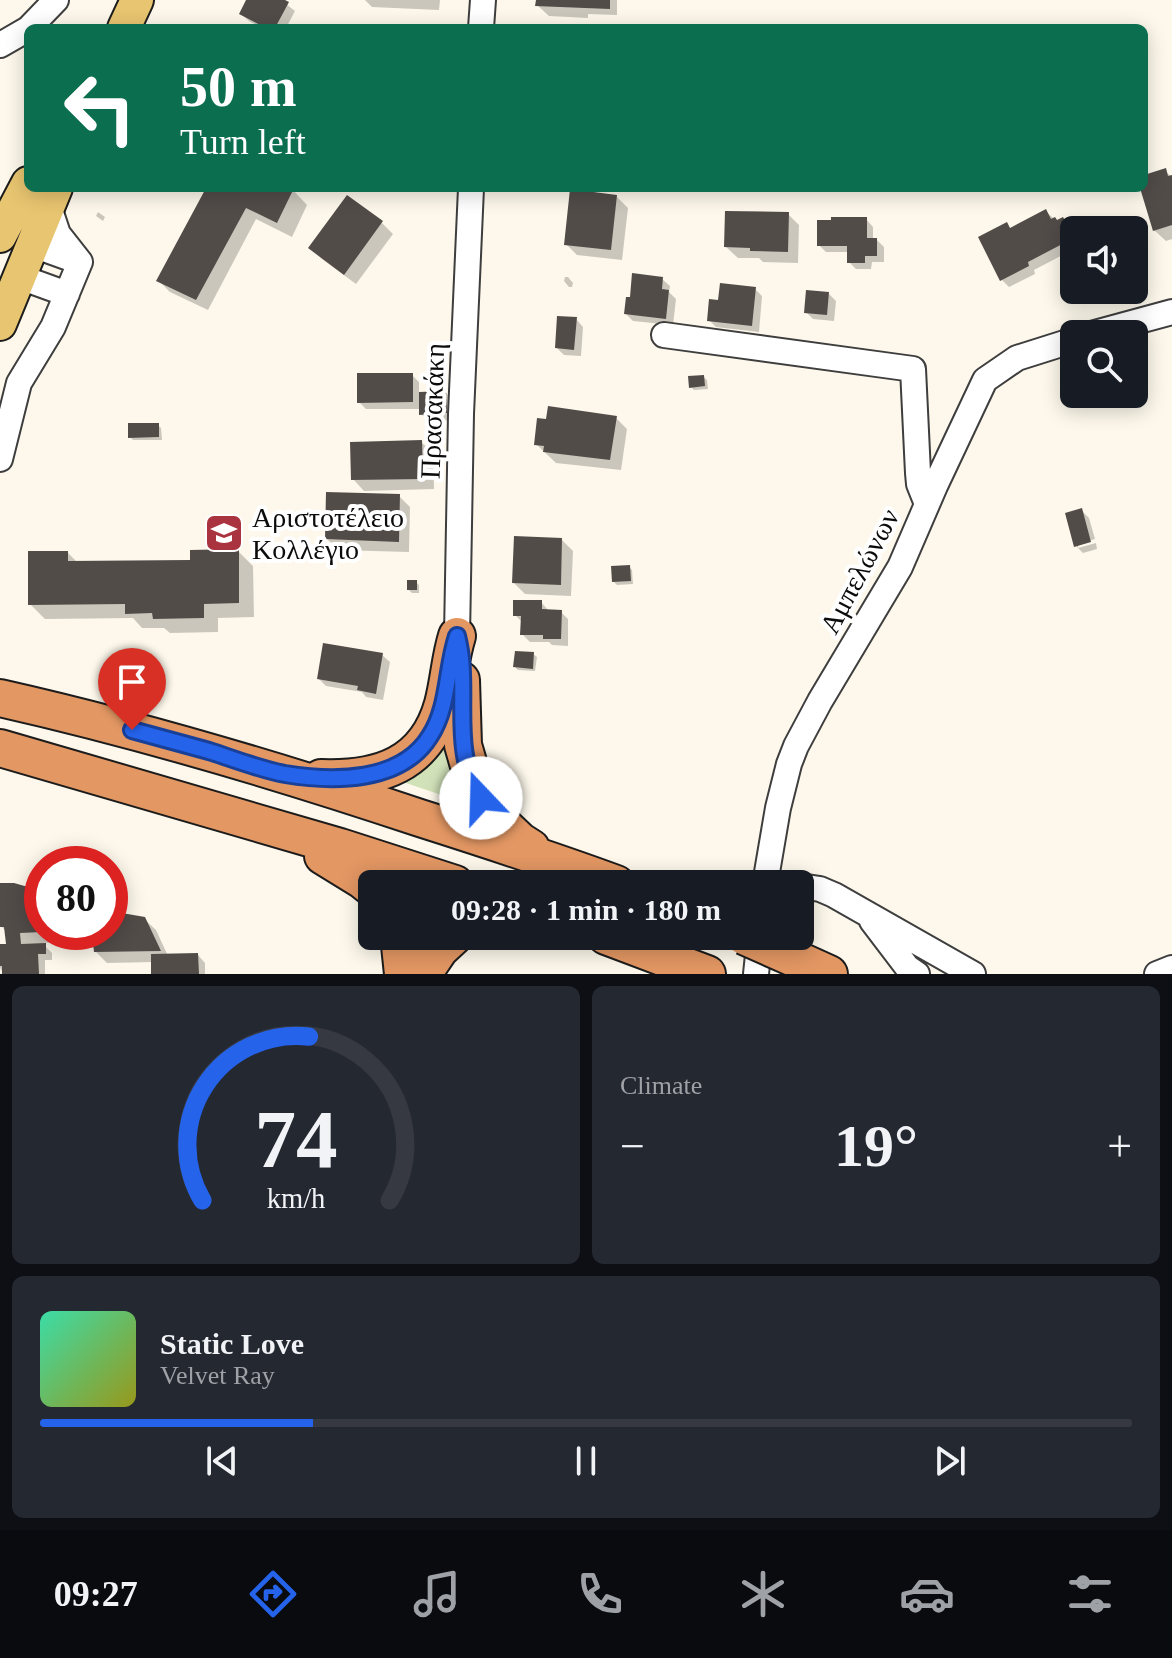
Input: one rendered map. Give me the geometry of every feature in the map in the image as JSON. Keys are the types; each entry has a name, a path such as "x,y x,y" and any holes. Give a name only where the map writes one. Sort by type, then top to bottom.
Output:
{"highway":[{"path":"282,773 328,778 366,775 388,769 414,754 435,726 457,636"},
{"path":"457,636 462,656 463,745 476,790 500,822 520,841 553,861"},
{"path":"0,698 177,742 282,773 578,870"},
{"path":"0,748 411,870"},
{"path":"273,827 358,878"},
{"path":"400,950 403,974"},
{"path":"423,974 439,950"},
{"path":"643,950 707,974"},
{"path":"775,950 813,967"}],"main road":[{"path":"0,185 24,169"},
{"path":"33,245 0,235 44,193"},
{"path":"0,324 10,272 33,245 44,193"}],"street":[{"path":"34,24 56,0"},
{"path":"481,24 483,0"},
{"path":"0,45 24,32"},
{"name":"Πρασακάκη","path":"457,636 461,414 471,192"},
{"path":"44,193 58,234 80,262"},
{"path":"33,245 80,262"},
{"path":"0,459 19,383 53,327 80,262"},
{"path":"10,272 67,294"},
{"path":"1143,320 1172,312"},
{"path":"664,335 913,369 919,484 927,504"},
{"name":"Αμπελώνων","path":"767,870 778,808 796,746 900,567 985,380 1017,358 1060,344"},
{"path":"814,889 826,892 973,974"},
{"path":"865,913 907,967 917,974"},
{"path":"756,974 759,950"},
{"path":"1157,974 1172,968"}],"green space":[{"path":"446,730 471,805 397,780"}],"building":[{"path":"246,0 289,2 277,24 258,24 239,14"},
{"path":"536,0 610,0 610,9 535,6"},
{"path":"1166,168 1168,176 1172,175 1172,225 1153,231 1141,192 1148,192 1148,174"},
{"path":"204,192 292,192 277,223 246,208 196,300 156,281"},
{"path":"570,192 617,195 611,250 564,245"},
{"path":"347,195 383,221 344,275 308,248"},
{"path":"1046,209 1051,219 1060,218 1060,245 1000,281 978,237 1007,222 1010,228"},
{"path":"725,211 789,212 788,252 724,247"},
{"path":"831,217 867,217 867,238 877,238 877,256 865,256 865,263 847,263 847,246 817,246 817,220 831,220"},
{"path":"632,273 663,277 662,289 669,290 666,319 624,314 626,297 630,297"},
{"path":"720,283 756,287 752,326 707,321 709,299 718,300"},
{"path":"806,290 829,292 827,315 804,313"},
{"path":"557,316 577,317 574,350 555,348"},
{"path":"357,373 413,373 413,402 357,403"},
{"path":"704,375 705,386 689,388 688,376"},
{"path":"446,391 447,413 419,415 419,392"},
{"path":"548,406 617,416 610,460 543,452 544,446 534,445 537,418 546,419"},
{"path":"128,423 159,423 159,437 128,438"},
{"path":"422,440 423,479 351,480 350,442"},
{"path":"326,492 400,494 399,542 325,539"},
{"path":"1082,508 1091,542 1074,547 1065,513"},
{"path":"514,536 562,538 561,585 512,583"},
{"path":"239,549 239,603 204,604 204,618 153,619 152,613 125,614 125,604 28,605 28,551 68,551 68,561 190,560 190,550"},
{"path":"630,565 631,581 612,582 611,566"},
{"path":"407,580 417,580 417,590 407,590"},
{"path":"513,600 542,600 542,609 562,610 561,639 520,635 521,616 513,616"},
{"path":"323,643 383,653 376,694 357,690 358,686 317,679"},
{"path":"515,651 534,652 533,669 513,667"},
{"path":"0,883 24,886 24,933 20,933 21,944 24,944 24,950 46,950 46,954 38,954 39,974 2,974 0,944 6,944 4,927 0,927"},
{"path":"128,914 145,917 161,951 94,952 128,950"},
{"path":"198,953 199,974 151,974 151,954"}],"place":[{"name":"Αριστοτέλειο Κολλέγιο","path":"224,533"}],"route":[{"path":"132,730 282,773 328,778 378,773 414,754 430,736 443,702 457,636 462,656 463,745 470,775 481,798"}]}
